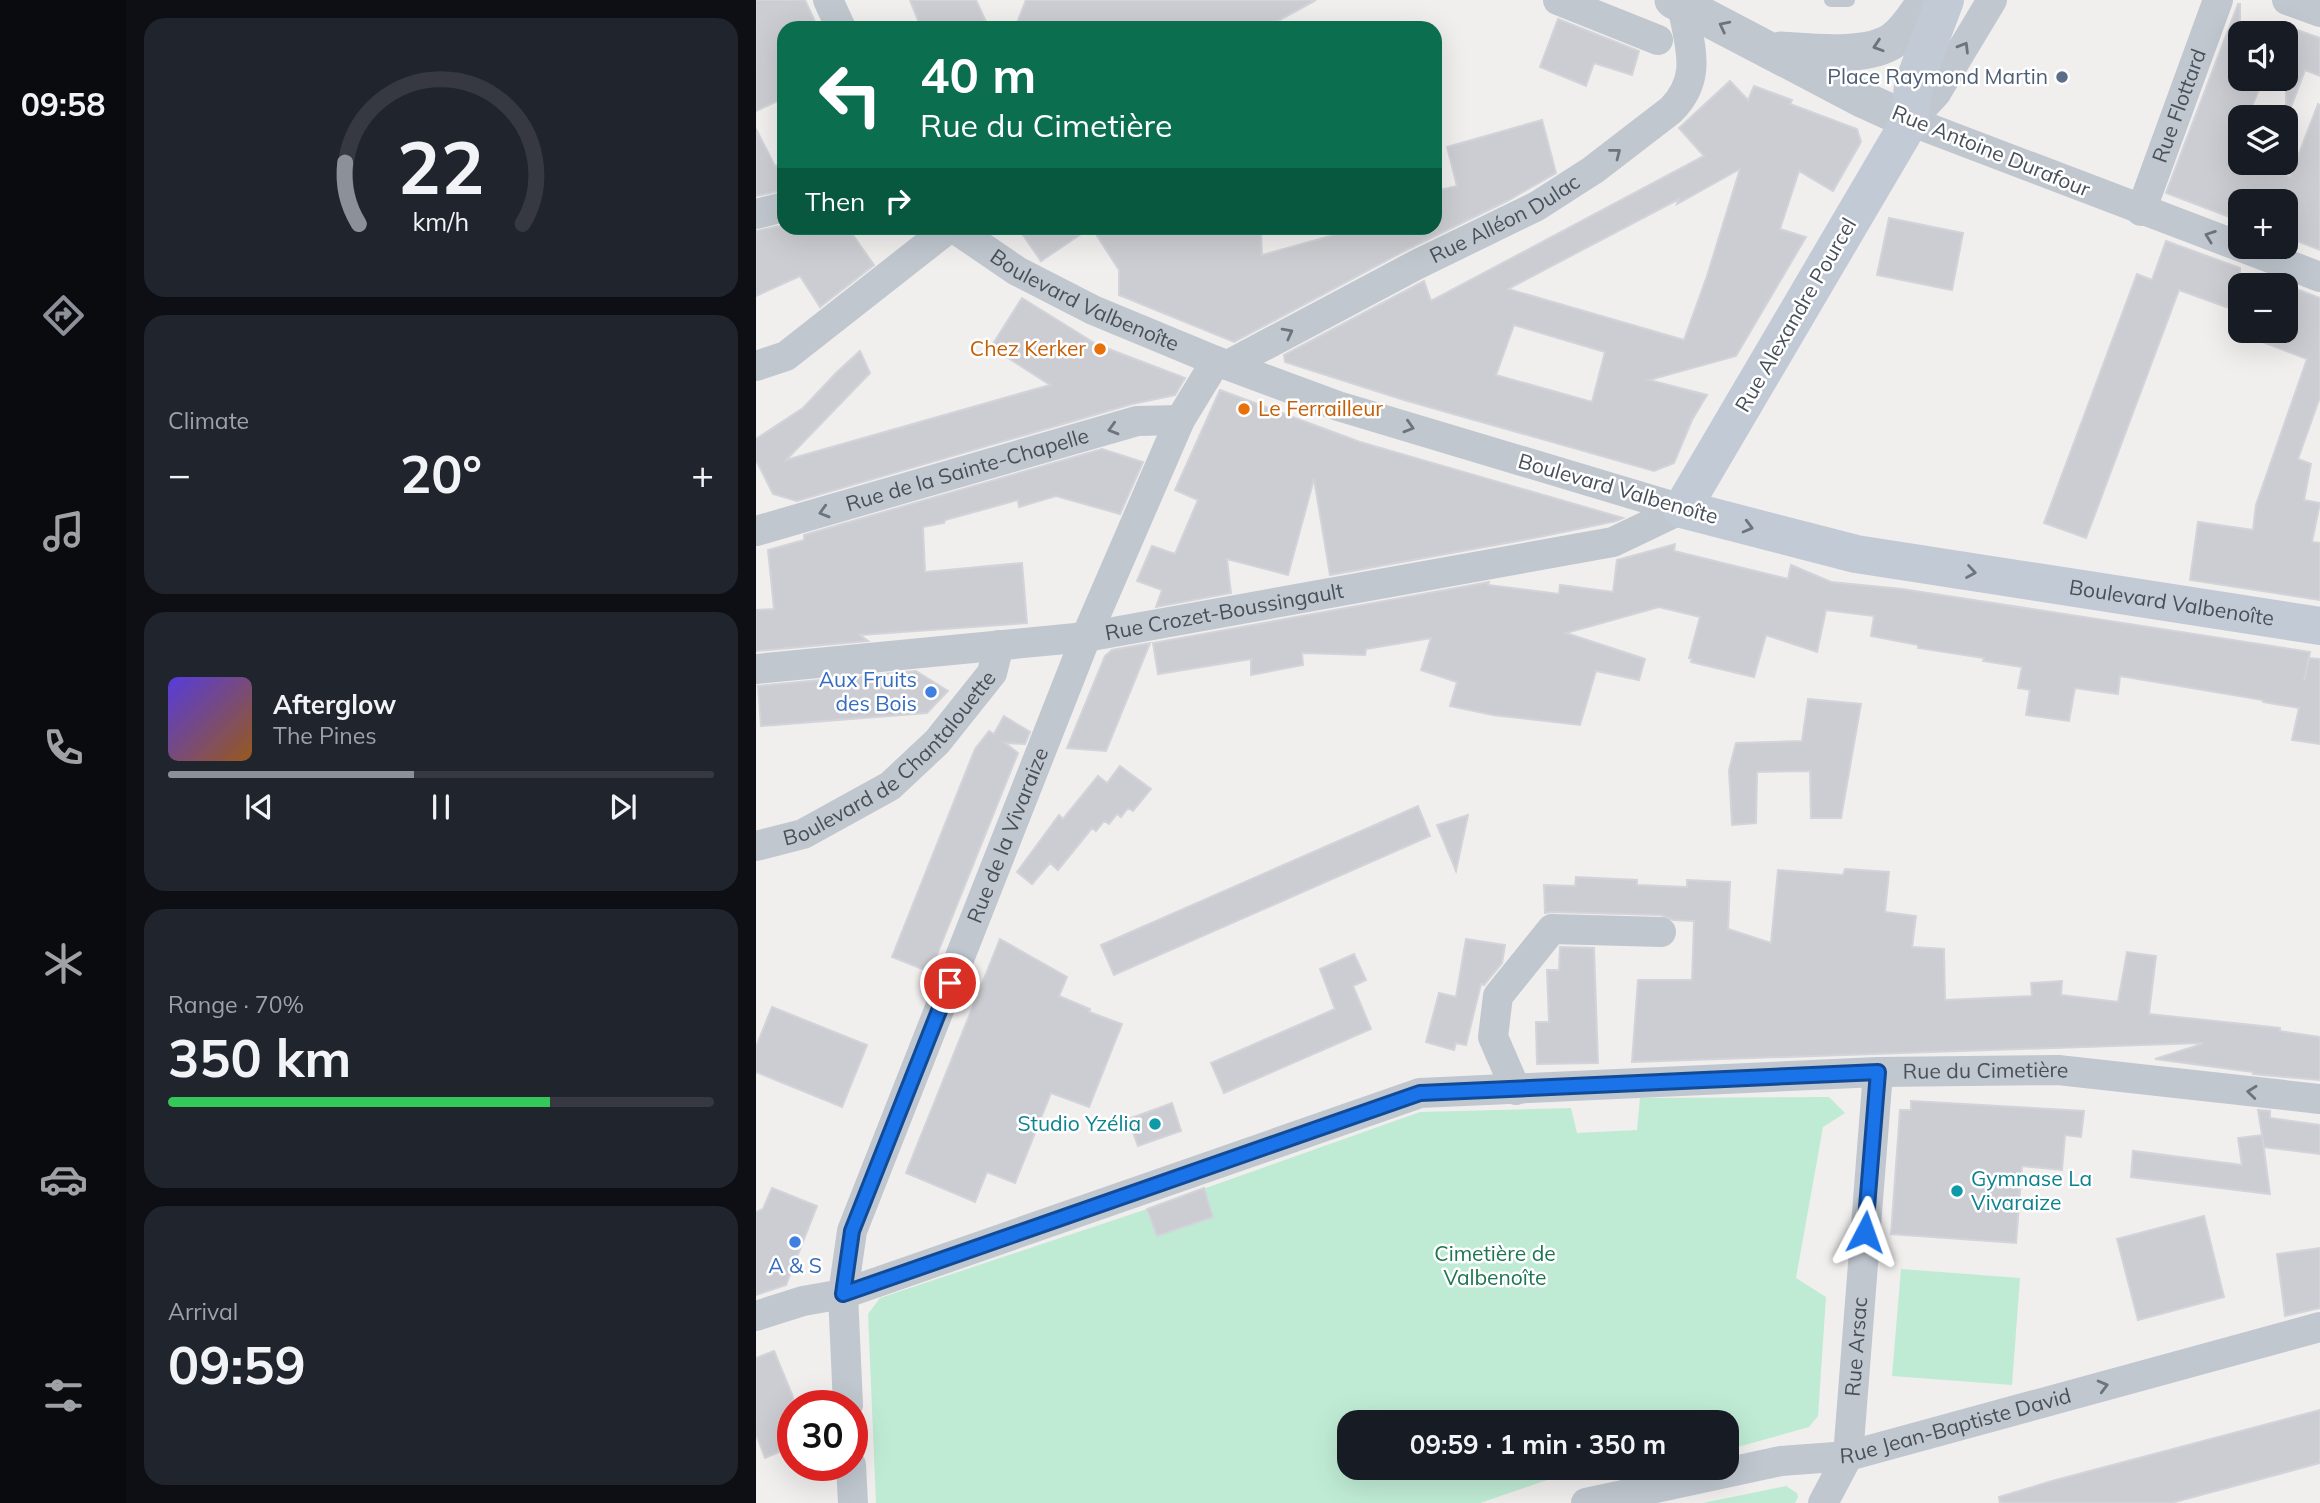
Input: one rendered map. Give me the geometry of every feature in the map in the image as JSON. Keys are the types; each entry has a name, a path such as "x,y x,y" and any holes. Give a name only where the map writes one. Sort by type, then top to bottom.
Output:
{"main road":[{"name":"Rue Alexandre Pourcel","path":"1682,509 1910,121 1913,85 1945,0"},
{"name":"Boulevard Valbenoîte","path":"1682,509 1856,554 2320,626"}],"street":[{"path":"828,0 838,21"},
{"path":"1558,0 1658,40"},
{"path":"1767,48 1828,54 1870,49 1893,41 1908,26 1926,0"},
{"name":"Rue Alexandre Pourcel","path":"1910,121 1936,93 1992,0"},
{"name":"Rue Flottard","path":"2141,211 2218,0"},
{"path":"2287,0 2320,12"},
{"name":"Rue Antoine Durafour","path":"1677,2 1864,100 1910,121 2320,277"},
{"name":"Rue Alléon Dulac","path":"1222,363 1537,206 1593,170 1671,110 1681,99 1692,75 1693,65 1677,2"},
{"path":"756,214 777,209"},
{"path":"756,366 786,356 943,235"},
{"name":"Boulevard Valbenoîte","path":"963,235 1017,271 1093,310 1222,363 1338,406 1682,509"},
{"name":"Rue de la Vivaraize","path":"847,1390 843,1294 852,1231 1086,637 1180,420 1222,363"},
{"name":"Rue de la Sainte-Chapelle","path":"756,531 1137,421 1180,420"},
{"name":"Rue Crozet-Boussingault","path":"756,669 1086,637 1612,542 1682,509"},
{"name":"Boulevard de Chantalouette","path":"756,846 803,834 890,786 937,742 992,673 999,645"},
{"path":"1516,1090 1493,1037 1498,996 1552,929 1661,932"},
{"name":"Rue du Cimetière","path":"756,1316 803,1301 843,1294 1420,1093 1878,1072 2058,1070 2320,1099"},
{"name":"Rue Arsac","path":"1848,1456 1878,1072"},
{"name":"Rue Jean-Baptiste David","path":"1586,1503 1781,1461 1848,1456 2320,1327"},
{"path":"1823,1503 1848,1456"},
{"path":"852,1481 853,1503"}],"lane":[{"path":"1831,0 1848,0"}],"green space":[{"name":"Cimetière de Valbenoîte","path":"1829,1097 1845,1113 1823,1127 1796,1278 1826,1297 1818,1416 1809,1427 1739,1447 1739,1410 1337,1410 1337,1480 1547,1480 1480,1503 876,1503 868,1314 880,1298 1147,1209 1420,1112 1571,1108 1577,1133 1637,1130 1640,1098"},
{"path":"1901,1269 2020,1278 2012,1385 1892,1376"},
{"path":"1786,1486 1797,1493 1795,1503 1703,1503"}],"building":[{"path":"756,0 805,0 815,21 777,21 777,101 756,111"},
{"path":"910,0 976,0 986,21 918,21"},
{"path":"1026,0 1316,0 1278,21 1018,21"},
{"path":"2238,4 2240,4 2240,21 2232,21"},
{"path":"1558,19 1639,51 1632,75 1594,63 1586,86 1540,67"},
{"path":"2228,30 2228,91 2258,91 2253,105 2228,105 2228,175 2298,175 2298,156 2318,104 2320,105 2320,250 2298,242 2298,189 2228,189 2228,216 2166,193"},
{"path":"2298,30 2320,38 2320,76 2305,70 2298,89"},
{"path":"1730,81 1748,100 1754,86 1792,100 1790,104 1857,129 1861,142 1833,191 1799,171 1780,229 1806,237 1736,356 1649,380 1707,395 1692,420 1674,463 1654,471 1404,400 1285,362 1284,355 1424,281 1431,301 1704,156 1679,128","holes":["1740,169 1684,340 1508,289 1679,199 1677,204","1514,325 1605,352 1592,402 1496,375"]},
{"path":"2286,91 2297,91 2292,105 2286,105"},
{"path":"1542,120 1556,173 1507,201 1442,233 1442,189 1457,186 1447,147"},
{"path":"756,129 777,165 777,192 756,196"},
{"path":"1889,218 1963,233 1952,290 1877,275"},
{"path":"777,226 777,235 853,235 874,265 820,307 800,276 756,296 756,231"},
{"path":"1023,235 1080,235 1041,261"},
{"path":"1096,235 1261,235 1262,255 1334,235 1437,235 1234,342 1119,295 1119,270"},
{"path":"2166,241 2240,268 2240,273 2228,273 2228,308 2179,290 2086,538 2044,523 2137,274 2152,280"},
{"path":"2298,290 2320,298 2320,397 2298,459 2311,464 2304,500 2320,503 2312,542 2320,543 2320,600 2190,580 2198,522 2253,530 2256,505 2307,359 2265,343 2298,343"},
{"path":"1022,298 1104,349 1101,346 1185,378 1175,395 1132,404 797,501 773,494 756,460 756,439 803,408 860,351 870,373 786,460 1050,385 991,347"},
{"path":"1220,390 1360,442 1623,518 1539,537 1330,575 1314,479 1288,575 1227,559 1231,593 1156,607 1162,590 1137,581 1152,546 1175,554 1198,500 1175,490"},
{"path":"1102,449 1143,462 1120,514 1056,496 1019,507 1018,500 923,527 925,572 1022,563 1027,623 860,635 868,641 756,651 756,610 774,609 768,550 804,540 804,535"},
{"path":"1675,544 1674,551 1788,579 1791,565 1831,582 1902,589 2310,652 2304,681 2309,658 2320,659 2320,744 2292,740 2299,708 2120,676 2118,694 2075,688 2069,721 2026,715 2030,690 2018,688 2022,667 1918,648 1918,645 1871,636 1874,616 1826,610 1817,652 1766,635 1754,677 1691,662 1692,659 1689,658 1700,617 1659,607 1566,633 1645,659 1639,680 1596,671 1580,725 1493,715 1450,706 1457,682 1421,670 1431,638 1366,649 1365,655 1302,653 1303,665 1251,675 1251,659 1158,674 1153,643 1489,582 1488,585 1559,594 1560,585 1613,592 1617,560"},
{"path":"1150,643 1106,751 1067,748 1105,656 1112,650"},
{"path":"916,671 948,691 927,713 761,726 758,686"},
{"path":"1808,699 1861,704 1841,818 1811,818 1810,771 1757,772 1756,823 1732,825 1729,770 1736,743 1802,741"},
{"path":"1004,716 1030,732 1025,744 1005,743 1018,753 930,972 892,957 975,749 989,731 994,734"},
{"path":"1120,766 1151,789 1133,811 1128,808 1121,817 1117,814 1109,824 1104,821 1096,831 1092,828 1058,870 1050,863 1032,884 1017,872 1059,815 1063,819 1098,776 1107,783"},
{"path":"1418,806 1430,836 1114,975 1101,945"},
{"path":"1468,815 1456,871 1437,825"},
{"path":"1845,869 1889,872 1885,912 1916,916 1912,947 1944,949 1945,1000 2032,996 2031,983 2062,981 2061,995 2118,1002 2127,952 2156,956 2149,1014 2280,1028 2280,1031 2320,1037 2320,1080 2253,1074 2155,1059 2202,1043 1632,1062 1638,980 1692,980 1694,921 1673,920 1661,915 1545,913 1544,885 1575,886 1576,877 1637,880 1637,885 1687,887 1687,880 1730,882 1728,929 1771,943 1778,870 1843,875"},
{"path":"1000,939 1067,977 1059,996 1090,1009 1089,1012 1122,1024 1089,1107 1051,1093 1015,1183 987,1172 975,1202 906,1173"},
{"path":"1466,939 1505,945 1502,963 1484,985 1481,984 1466,1045 1456,1043 1454,1050 1426,1042 1439,993 1456,997"},
{"path":"1560,947 1594,948 1598,1063 1537,1064 1536,1022 1549,1022 1547,970 1559,970"},
{"path":"1354,954 1366,980 1353,986 1371,1029 1224,1093 1211,1063 1335,1009 1320,969"},
{"path":"772,1007 867,1045 842,1107 756,1072 756,1047"},
{"name":"Gymnase La Vivaraize","path":"1911,1101 2084,1111 2081,1137 2065,1135 2062,1170 2022,1166 2016,1243 1891,1234 1900,1110 1911,1110"},
{"name":"Studio Yzélia","path":"1172,1103 1181,1131 1138,1146 1128,1119"},
{"path":"2258,1110 2270,1111 2270,1118 2320,1125 2320,1154 2264,1147"},
{"path":"2262,1135 2270,1194 2131,1177 2133,1151 2242,1165 2238,1138"},
{"path":"772,1188 817,1206 786,1285 756,1295 756,1212 763,1209"},
{"path":"1204,1188 1213,1217 1157,1236 1147,1209"},
{"path":"2204,1216 2224,1297 2138,1320 2117,1239"},
{"path":"2320,1248 2320,1308 2285,1316 2277,1254"},
{"path":"774,1351 790,1390 777,1390 777,1453 765,1458 756,1434 756,1358"},
{"path":"2320,1410 2320,1463 2171,1503 2000,1503 1999,1497 2052,1481"}],"place":[{"name":"Place Raymond Martin","path":"2062,77"},
{"name":"Chez Kerker","path":"1100,349"},
{"name":"Le Ferrailleur","path":"1244,409"},
{"name":"Aux Fruits des Bois","path":"931,692"},
{"name":"Studio Yzélia","path":"1155,1124"},
{"name":"Gymnase La Vivaraize","path":"1957,1191"},
{"name":"A & S","path":"795,1242"}],"route":[{"path":"950,983 852,1231 843,1294 1420,1093 1878,1072 1865,1232"}]}
